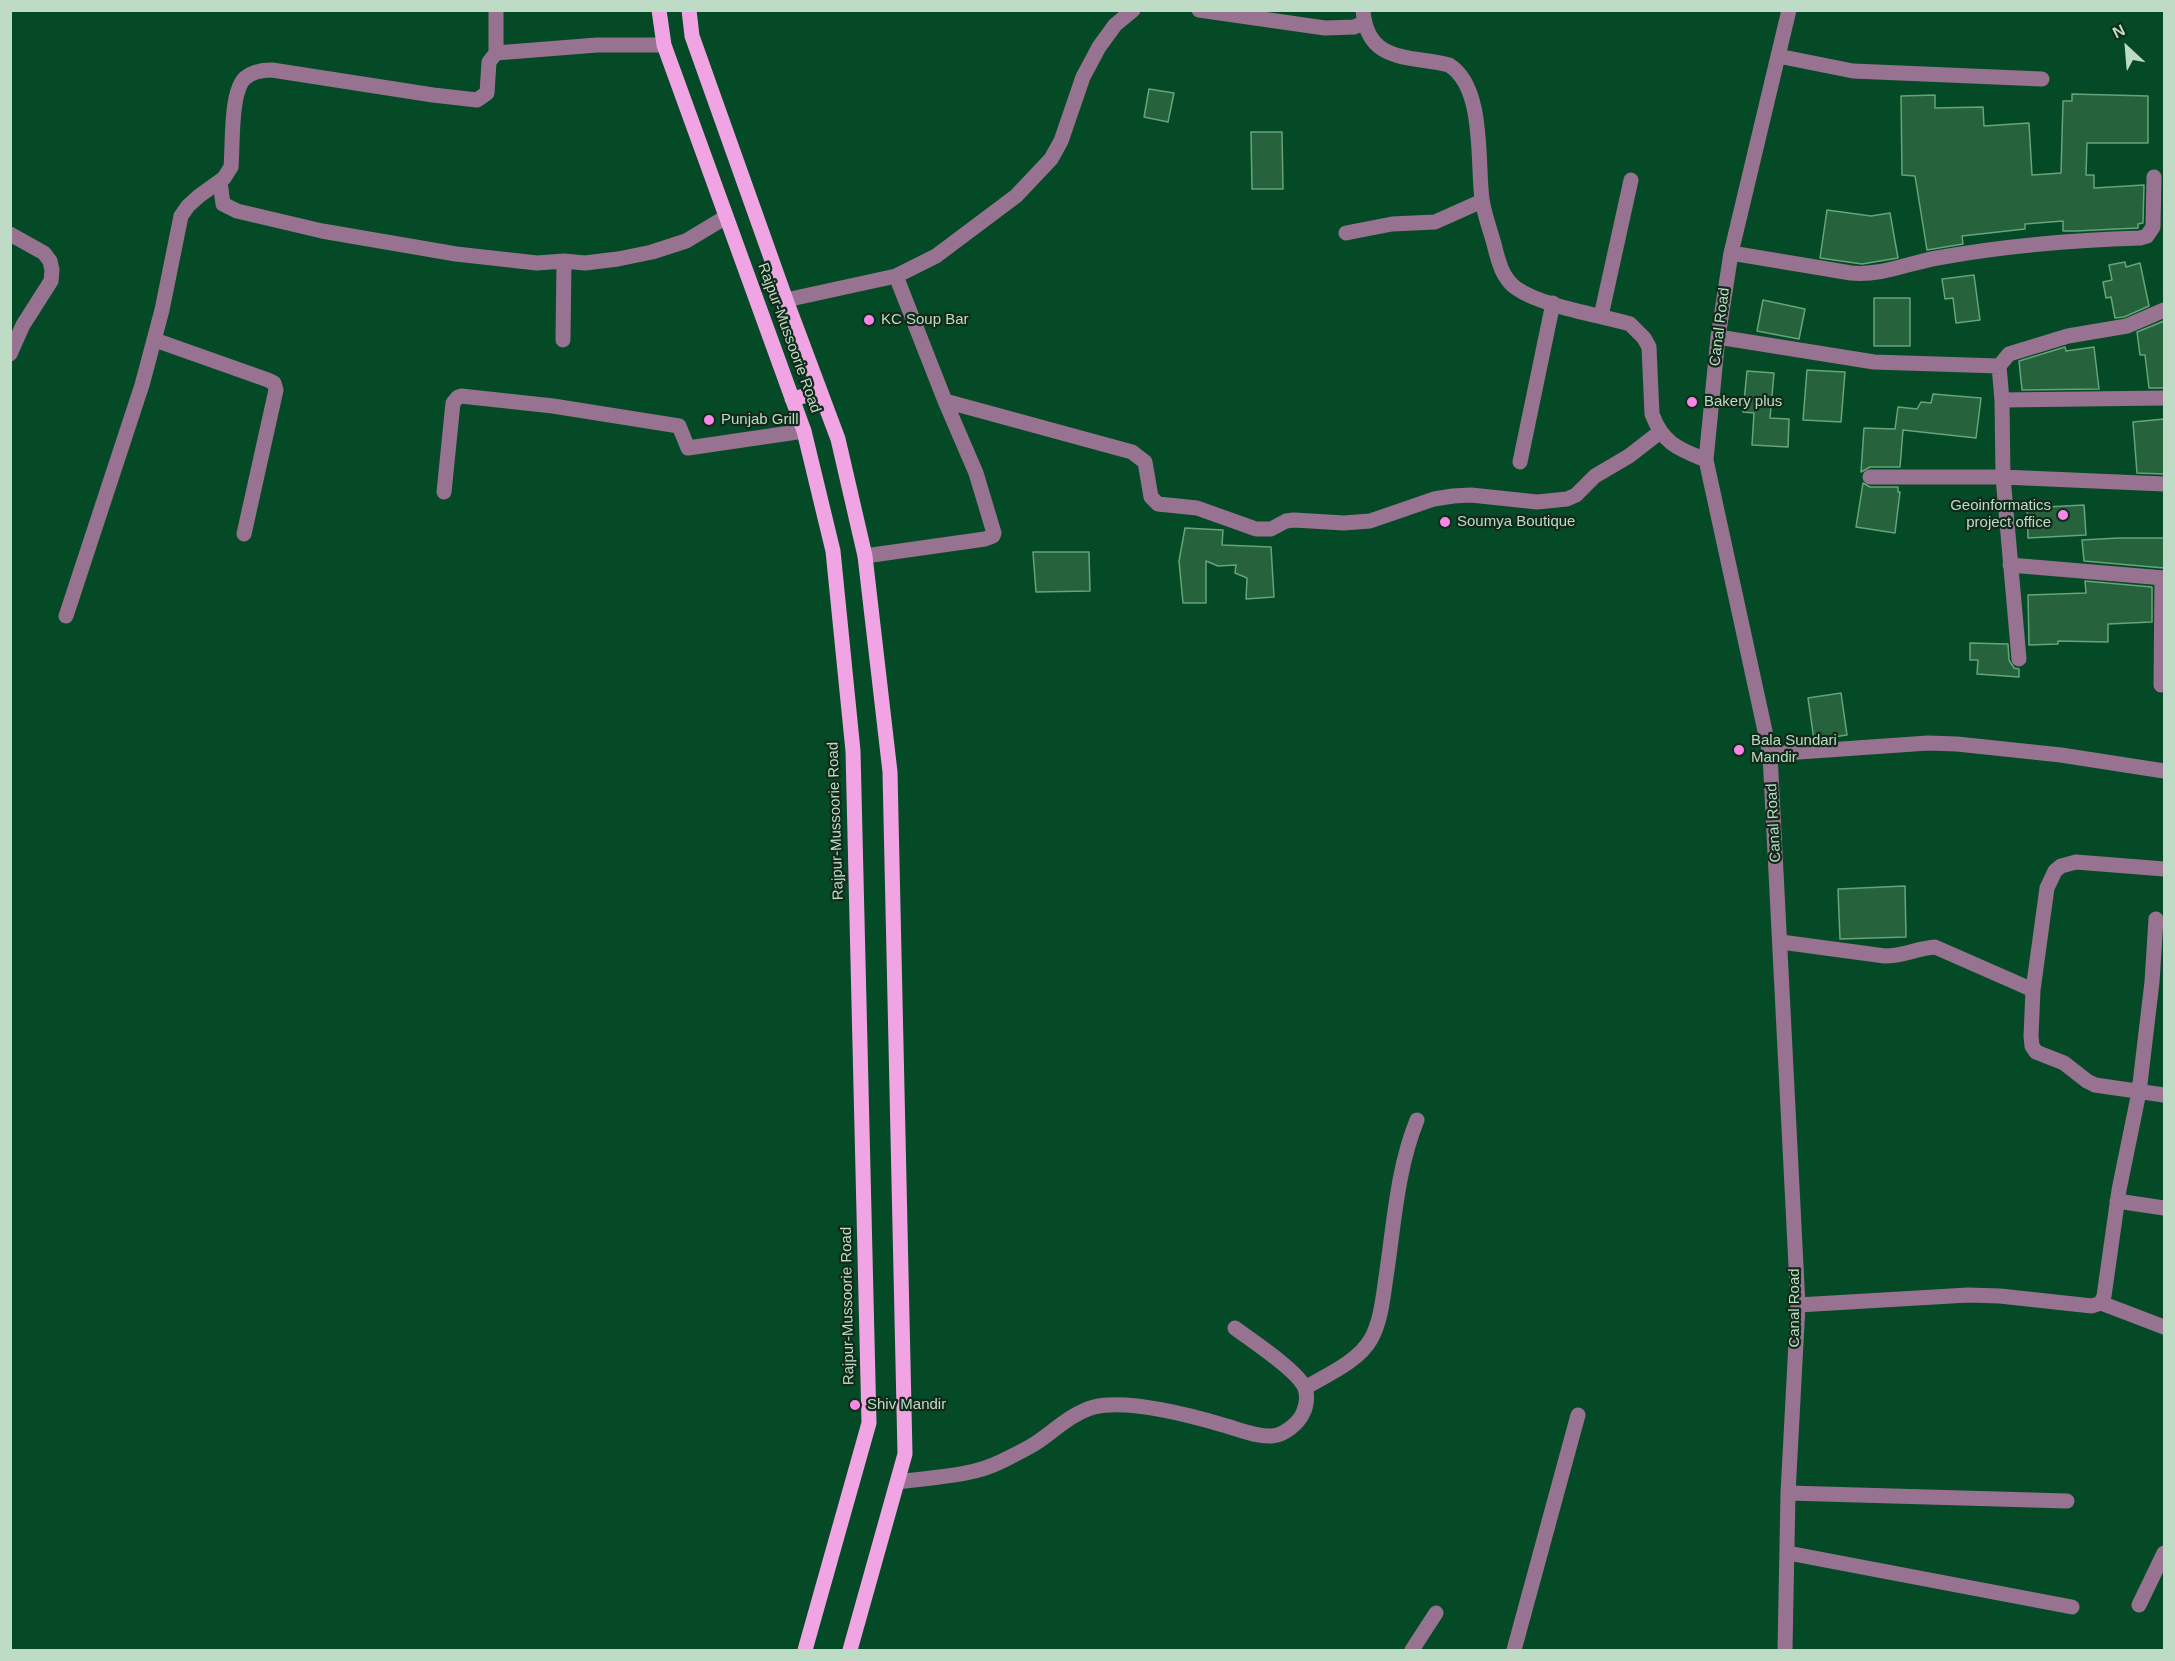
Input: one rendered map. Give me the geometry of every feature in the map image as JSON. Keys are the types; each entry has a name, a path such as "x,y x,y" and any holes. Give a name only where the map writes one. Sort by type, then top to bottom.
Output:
{"main road":[{"name":"Rajpur-Mussoorie Road","path":"659,10 664,45 804,431 833,551 853,751 869,1423 805,1650"},
{"name":"Rajpur-Mussoorie Road","path":"689,10 692,36 838,439 866,556 890,772 905,1454 850,1650"},
{"path":"792,399 820,392"}],"street":[{"path":"66,616 142,386 155,340 181,216 199,196 220,182 231,167 235,111 244,78 254,72 272,70 477,100 487,93 489,62 496,53 496,10"},
{"path":"786,300 896,276 936,256 1016,196 1051,159 1061,141 1083,76 1099,47 1115,25 1133,10"},
{"path":"1199,10 1325,28 1354,27 1364,17 1372,39 1391,54 1411,60 1449,65 1462,76 1472,100 1482,201 1499,263 1506,278 1523,292 1553,303 1630,324 1644,338 1649,347 1652,414 1660,432 1674,447 1706,460"},
{"name":"Canal Road","path":"1785,1650 1788,1493 1798,1305 1770,754 1706,460 1718,337 1731,253 1789,10"},
{"path":"496,53 597,45 664,45"},
{"path":"1778,56 1860,71 2042,79"},
{"path":"1731,253 1851,273 1871,274 1937,258 2055,242 2140,238 2146,236 2153,227 2154,177"},
{"path":"1601,316 1632,180"},
{"path":"220,182 222,201 227,207 268,219 322,231 456,254 537,263 564,261 585,263 652,252 686,241 726,217"},
{"path":"1346,233 1392,224 1435,222 1482,201"},
{"path":"10,234 44,253 50,261 52,270 51,281 23,325 10,354"},
{"path":"563,340 564,261"},
{"path":"866,556 993,536 993,527 976,473 896,276"},
{"path":"1520,462 1553,303"},
{"path":"2019,659 2003,477 1999,366 2009,354 2068,336 2127,326 2164,310"},
{"path":"1718,337 1874,362 1999,366"},
{"path":"155,340 250,373 268,380 275,386 244,534"},
{"path":"444,492 453,403 461,396 553,406 679,426 688,448 804,431"},
{"path":"2002,400 2164,398"},
{"path":"945,401 1132,452 1145,462 1151,496 1158,504 1197,508 1256,529 1265,530 1294,520 1344,523 1370,521 1434,499 1453,496 1471,495 1537,502 1567,500 1576,495 1594,476 1629,456 1660,432"},
{"path":"1870,477 2003,477 2164,484"},
{"path":"2010,565 2163,578 2161,686"},
{"path":"1770,754 1929,743 1957,744 2061,755 2164,771"},
{"path":"2164,868 2076,862 2061,866 2055,871 2047,888 2033,990 2031,1042 2036,1052 2064,1063 2087,1082 2164,1095"},
{"path":"2101,1303 2104,1296 2117,1200 2158,982 2156,919"},
{"path":"1781,942 1885,956 1901,955 1935,947 2033,990"},
{"path":"1305,1388 1359,1354 1371,1340 1384,1289 1406,1152 1417,1120"},
{"path":"2117,1200 2164,1208"},
{"path":"1798,1305 2000,1296 2092,1306 2101,1303 2164,1327"},
{"path":"898,1482 975,1470 997,1464 1034,1444 1079,1413 1092,1407 1108,1405 1147,1408 1188,1415 1257,1434 1271,1436 1281,1434 1292,1427 1303,1415 1306,1405 1305,1388 1297,1376 1235,1328"},
{"path":"1514,1650 1578,1414"},
{"path":"1788,1493 2067,1502"},
{"path":"1788,1553 2072,1607"},
{"path":"2139,1605 2164,1553"},
{"path":"1412,1650 1436,1613"}],"building":[{"path":"1149,89 1174,93 1168,122 1144,117"},
{"path":"2072,94 2148,96 2148,143 2087,143 2086,175 2094,175 2094,188 2144,185 2143,223 2138,224 2138,228 2076,231 2063,231 2063,221 2025,224 2025,229 1962,236 1963,244 1927,250 1915,176 1902,175 1901,96 1935,95 1935,108 1983,107 1984,126 2029,123 2032,175 2061,173 2063,101 2072,101"},
{"path":"1251,132 1282,132 1283,189 1252,189"},
{"path":"1827,210 1871,216 1890,213 1898,258 1862,264 1820,258"},
{"path":"2125,262 2126,267 2140,263 2149,306 2124,317 2115,318 2111,297 2106,298 2103,282 2112,280 2109,265"},
{"path":"1974,275 1980,320 1956,323 1953,298 1945,299 1942,279"},
{"path":"1874,298 1910,298 1910,346 1874,346"},
{"path":"1763,300 1805,309 1799,339 1757,331"},
{"path":"2164,321 2164,388 2149,388 2145,355 2140,355 2137,332"},
{"path":"2065,347 2066,351 2094,347 2099,389 2022,390 2019,361"},
{"path":"1807,370 1845,372 1841,422 1803,420"},
{"path":"1747,371 1774,373 1770,418 1789,419 1788,447 1752,445 1754,413 1743,412"},
{"path":"1933,394 1981,398 1976,438 1903,430 1900,467 1870,467 1861,472 1864,428 1895,429 1898,407 1917,409 1921,402 1931,403"},
{"path":"2164,419 2164,474 2137,473 2133,422"},
{"path":"1863,483 1870,487 1898,487 1898,492 1900,492 1895,533 1856,527"},
{"path":"2084,505 2086,535 2028,538 2027,508"},
{"path":"1185,528 1223,530 1222,545 1271,547 1274,597 1246,599 1247,578 1235,573 1236,565 1218,566 1206,561 1206,603 1183,603 1179,561"},
{"path":"2164,538 2164,568 2084,561 2082,540"},
{"path":"1033,552 1089,552 1090,591 1036,592"},
{"path":"2085,581 2152,587 2152,622 2108,624 2108,642 2058,641 2058,644 2029,645 2028,595 2086,593"},
{"path":"1970,643 2008,644 2009,660 2014,668 2019,669 2019,677 1977,674 1978,660 1970,660"},
{"path":"1841,693 1847,735 1814,740 1808,698"},
{"path":"1905,886 1906,937 1840,939 1838,889"}],"place":[{"name":"KC Soup Bar","path":"869,320"},
{"name":"Bakery plus","path":"1692,402"},
{"name":"Punjab Grill","path":"709,420"},
{"name":"Geoinformatics project office","path":"2063,515"},
{"name":"Soumya Boutique","path":"1445,522"},
{"name":"Bala Sundari Mandir","path":"1739,750"},
{"name":"Shiv Mandir","path":"855,1405"}]}
